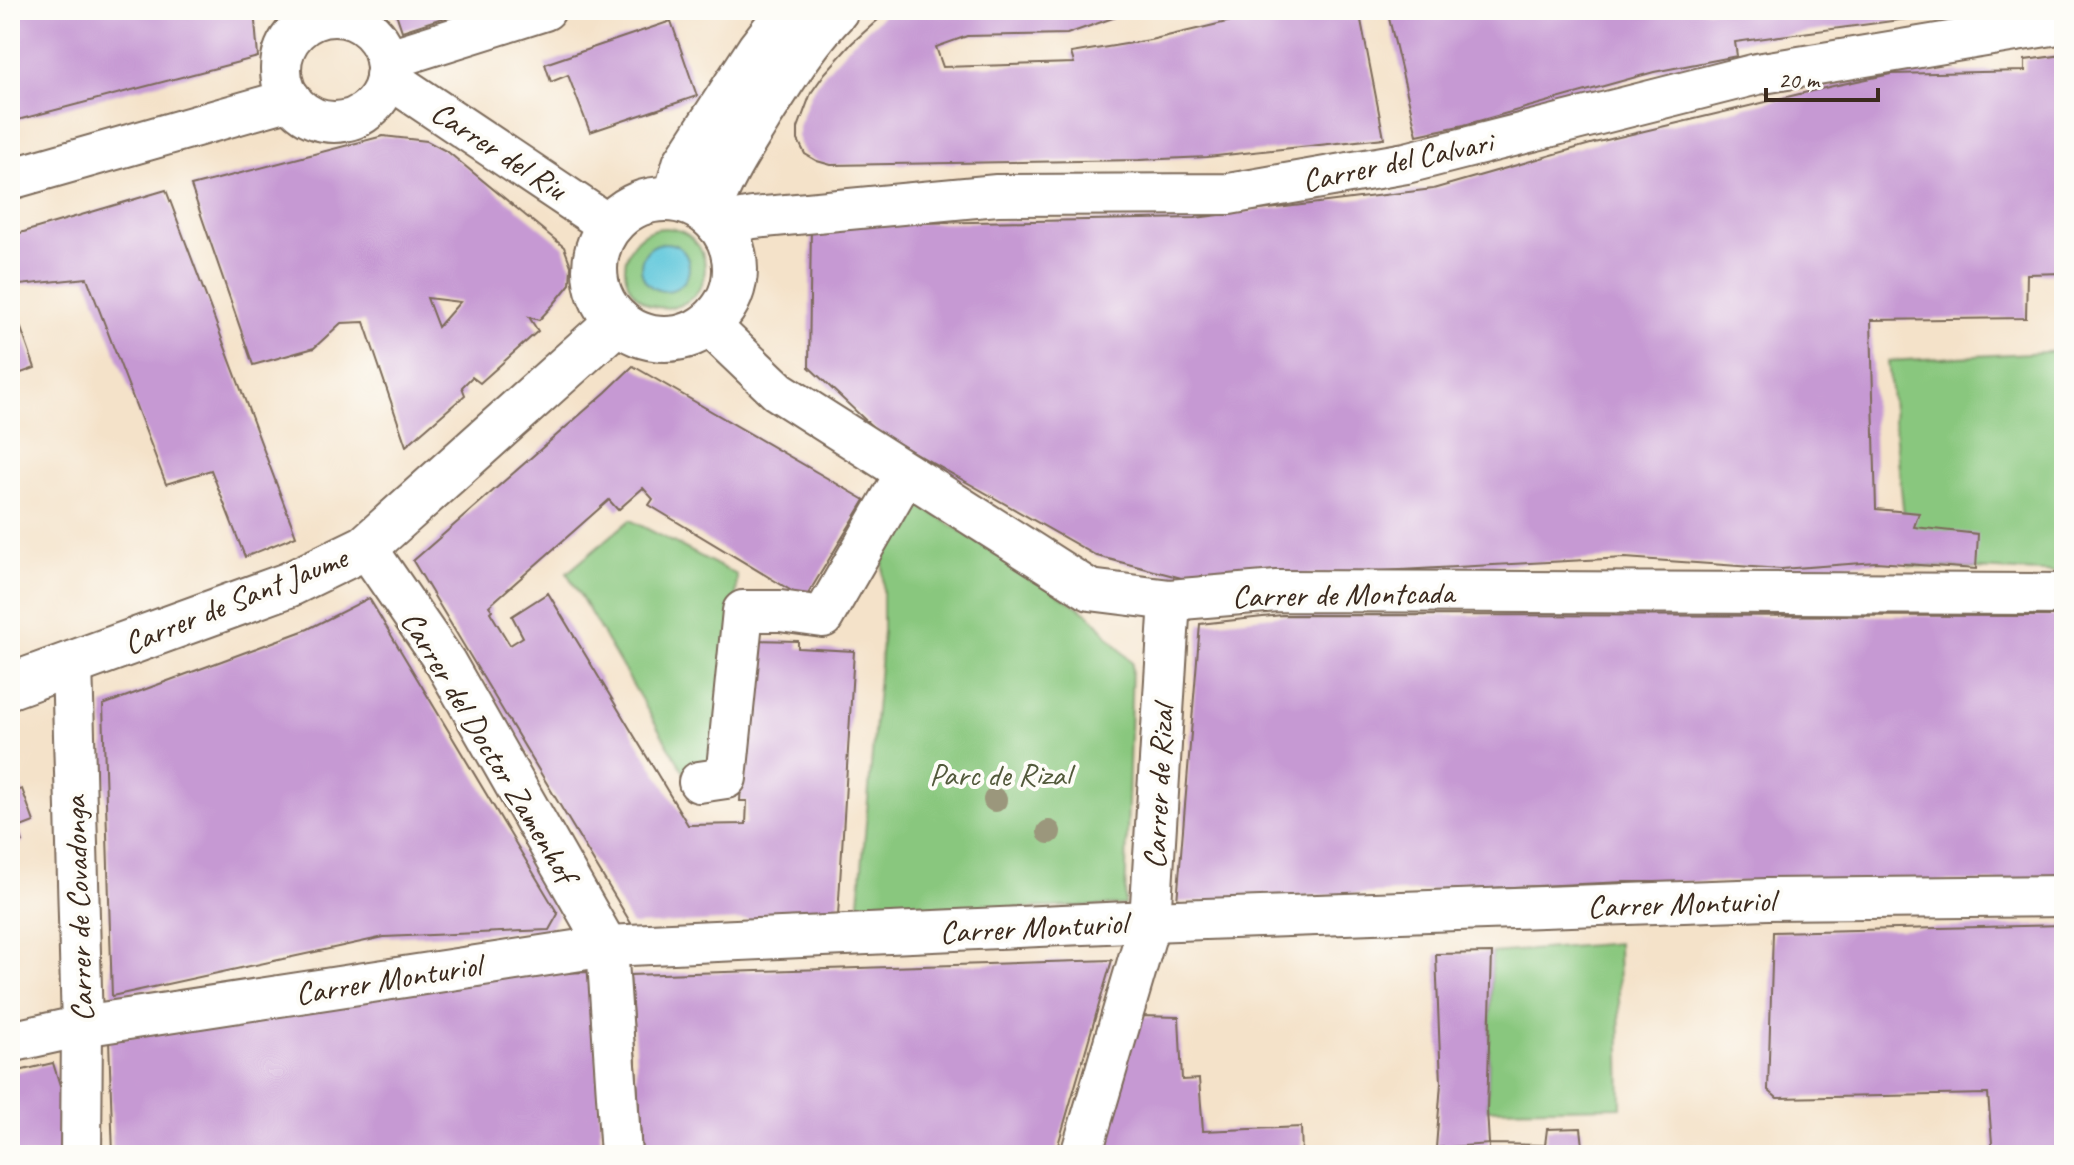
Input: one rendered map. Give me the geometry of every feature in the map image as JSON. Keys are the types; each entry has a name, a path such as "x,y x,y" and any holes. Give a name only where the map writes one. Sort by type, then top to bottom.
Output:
{"street":[{"path":"386,68 545,10"},
{"path":"701,212 648,201 625,212 610,226 600,244 595,264 601,295 618,321 634,332 653,338 672,339 691,334 708,324 724,308 733,288 735,266 731,244 701,212 685,164 759,50 790,10"},
{"path":"701,212 784,75 817,29 836,10"},
{"path":"333,14 365,26 378,38 386,68 383,90 373,105 359,116 342,121 325,121 309,115 291,99 281,74 282,57 300,28 333,14"},
{"name":"Carrer del Calvari","path":"701,212 753,218 997,195 1229,194 1406,163 1757,74 2064,23"},
{"name":"Carrer del Riu","path":"386,68 610,226"},
{"path":"10,179 291,99"},
{"name":"Carrer de Sant Jaume","path":"10,686 288,585 366,547 618,321"},
{"name":"Carrer de Montcada","path":"708,324 778,391 1090,590 1170,600 1277,591 2064,594"},
{"path":"699,782 726,778 743,611 780,611 823,617 906,473"},
{"name":"Carrer del Doctor Zamenhof","path":"366,547 445,662 607,946"},
{"name":"Carrer de Rizal","path":"1081,1155 1150,921 1170,600"},
{"name":"Carrer de Covadonga","path":"72,663 82,1026 81,1155"},
{"name":"Carrer Monturiol","path":"10,1042 82,1026 607,946 1150,921 1752,900 2064,896"},
{"path":"607,946 621,1155"}],"green space":[{"path":"665,228 680,231 693,240 702,253 705,268 702,283 693,296 680,305 665,308 650,305 637,296 628,283 625,268 628,253 637,240 650,231"},
{"path":"2064,351 2064,573 1909,566 1888,361"},
{"name":"Parc de Rizal","path":"903,494 1089,614 1132,663 1125,905 858,913 883,631 883,527"},
{"path":"630,520 737,575 729,771 688,779 567,573"},
{"path":"1618,943 1621,1107 1487,1109 1492,953"}],"water":[{"path":"665,243 682,250 689,267 682,284 665,291 648,284 641,267 648,250"}],"building":[{"path":"10,10 254,10 258,57 10,122"},
{"path":"395,10 464,10 464,11 402,31"},
{"path":"889,10 1136,10 1067,34 967,36 936,47 943,67 1074,63 1071,53 1150,40 1231,21 1296,10 1359,10 1384,138 1207,157 1139,160 831,165 817,161 805,154 798,140 798,128 811,93 852,43"},
{"path":"1387,10 1914,10 1915,18 1735,42 1737,56 1654,72 1464,125 1417,135"},
{"path":"671,21 697,96 590,132 568,75 551,82 545,64"},
{"path":"2064,55 2064,273 2027,274 2026,318 1871,320 1876,509 1919,513 1914,527 1978,534 1976,569 1876,562 1781,569 1625,558 1193,581 1097,556 878,432 809,367 811,225 1195,218 1433,189 1594,143 1833,86 1891,74 2025,71 2025,60"},
{"path":"383,136 427,141 448,152 564,247 571,266 570,284 539,320 529,317 538,331 480,383 472,377 462,387 465,395 406,446 364,322 341,323 314,348 253,365 191,186","holes":["427,298 460,302 438,327"]},
{"path":"166,190 296,536 245,557 211,470 166,484 87,278 10,286 10,236"},
{"path":"10,297 35,368 10,377"},
{"path":"633,366 865,500 805,599 649,505 653,499 643,488 618,510 609,500 489,606 490,612 510,645 523,637 512,616 548,593 688,825 746,824 747,801 740,801 750,640 798,641 798,648 854,651 838,916 632,925 413,561"},
{"path":"369,598 558,914 549,930 384,937 112,996 103,705 308,629"},
{"path":"1282,615 2064,616 2064,882 1625,882 1177,902 1200,624"},
{"path":"22,789 34,822 18,828 23,842 10,847 10,793"},
{"path":"2064,925 2064,1155 1993,1155 1988,1094 1777,1098 1768,1090 1773,932"},
{"path":"1492,953 1487,1109 1489,1144 1436,1148 1441,1083 1436,954"},
{"path":"1112,960 1055,1155 642,1155 630,975"},
{"path":"594,972 601,1155 113,1155 109,1040 481,975"},
{"path":"1140,1016 1179,1017 1182,1080 1199,1079 1203,1131 1301,1127 1302,1155 1100,1155"},
{"path":"53,1063 63,1095 63,1155 10,1155 10,1073"},
{"path":"1581,1128 1584,1155 1489,1155 1489,1144 1545,1145 1547,1129"}]}
